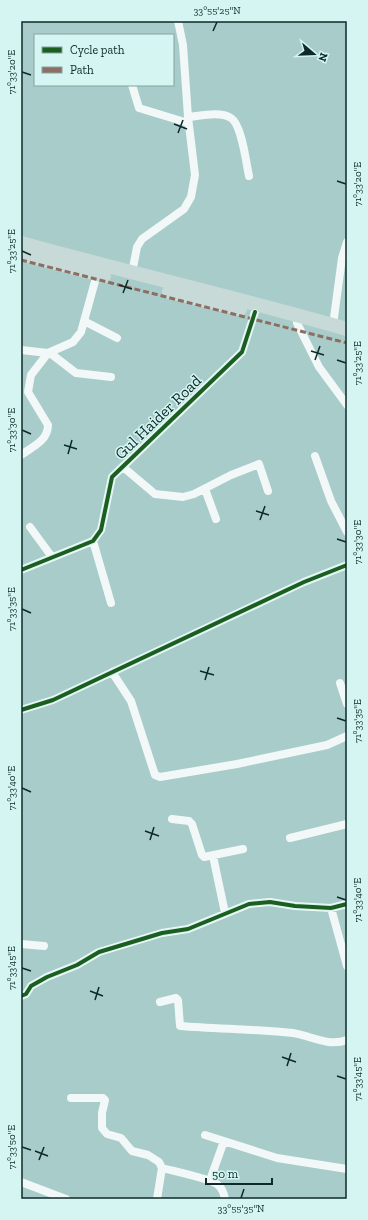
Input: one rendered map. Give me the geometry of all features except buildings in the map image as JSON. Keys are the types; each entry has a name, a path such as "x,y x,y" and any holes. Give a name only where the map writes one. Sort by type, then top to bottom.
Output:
{"highway":[{"path":"21,244 132,273 210,291 347,329"},
{"path":"21,254 255,312 347,337"}],"street":[{"path":"132,273 137,246 142,239 184,209 190,197 195,175 188,120 183,45 178,21"},
{"path":"132,86 139,108 188,120 220,115 230,117 237,124 249,176"},
{"path":"333,325 342,258 347,242"},
{"path":"21,455 46,437 48,431 48,426 34,405 28,392 32,375 49,353 73,342 81,332 97,274"},
{"name":"Gul Haider Road","path":"93,541 101,530 112,477 242,352 255,312"},
{"path":"84,321 117,338"},
{"path":"297,323 319,367 347,406"},
{"path":"21,350 49,353 76,373 111,377"},
{"path":"315,456 332,501 347,532"},
{"path":"123,467 155,494 183,497 194,494 256,464 260,465 268,491"},
{"path":"205,489 216,519"},
{"path":"30,527 52,557"},
{"path":"21,570 93,541 111,604"},
{"path":"21,710 53,700 304,582 347,565"},
{"path":"112,672 131,701 155,776 160,777 244,762 327,745 347,736"},
{"path":"340,683 347,704"},
{"path":"172,819 189,821 192,824 202,856 213,856 243,849"},
{"path":"290,838 347,824"},
{"path":"213,856 225,913"},
{"path":"21,996 26,994 31,986 47,977 77,965 99,952 162,933 188,929 249,904 270,902 295,906 331,908 347,904"},
{"path":"331,908 347,966"},
{"path":"21,944 44,946"},
{"path":"160,1002 176,998 178,1000 180,1026 295,1034 331,1043 340,1043 347,1040"},
{"path":"71,1098 103,1098 105,1100 102,1113 102,1128 107,1134 121,1138 132,1151 148,1155 158,1162 162,1168 201,1179 210,1180 219,1185 225,1199"},
{"path":"205,1135 278,1158 347,1169"},
{"path":"210,1180 224,1141"},
{"path":"157,1199 162,1168"},
{"path":"21,1182 66,1199"}],"marked path":[{"path":"21,260 347,343"}],"cycle path":[{"path":"21,570 93,541 101,530 112,477 242,352 255,312"},
{"path":"21,710 53,700 304,582 347,565"},
{"path":"21,996 26,994 31,986 47,977 77,965 99,952 162,933 188,929 249,904 270,902 295,906 331,908 347,904"}]}
